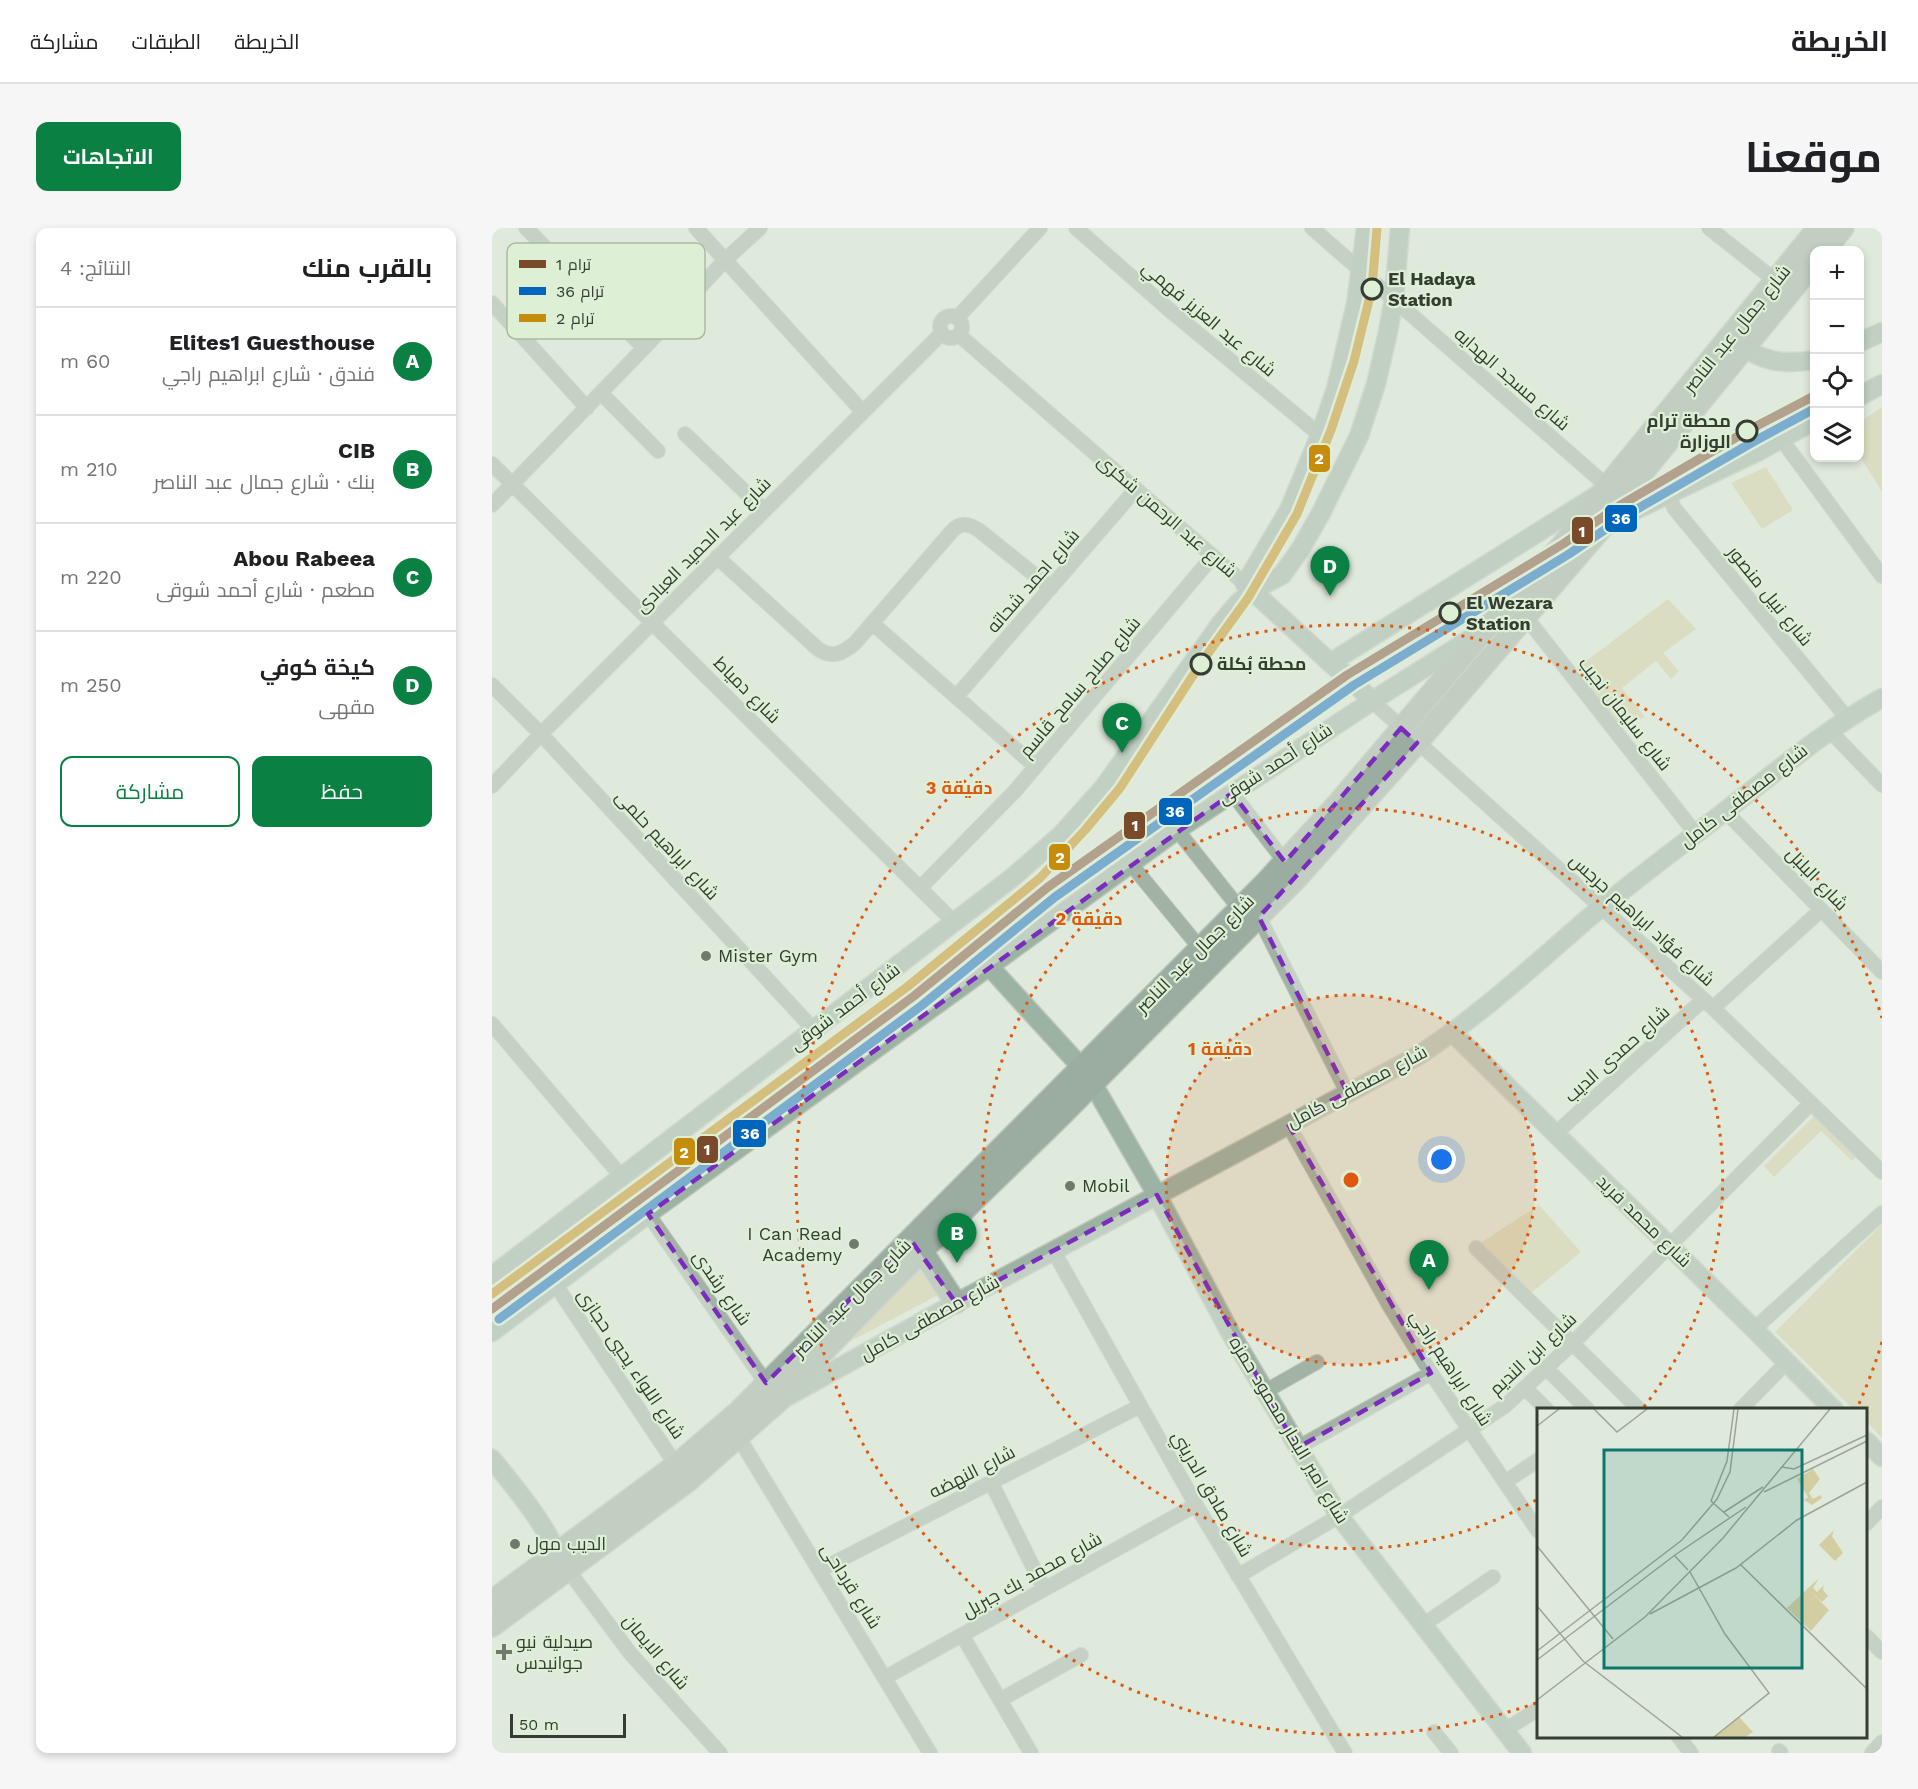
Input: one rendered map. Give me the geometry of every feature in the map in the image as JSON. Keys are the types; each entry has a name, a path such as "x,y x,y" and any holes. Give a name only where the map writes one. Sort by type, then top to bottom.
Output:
{"main road":[{"name":"شارع جمال عبد الناصر","path":"492,1626 563,1561 715,1433 916,1245 1088,1076 1259,917 1326,846 1417,743 1607,522 1630,487 1738,343 1776,281 1818,228"},
{"path":"1827,246 1843,228"},
{"name":"شارع جمال عبد الناصر","path":"1088,1076 1200,948 1285,862 1339,802 1484,630 1563,544 1605,489 1738,343 1810,268"},
{"name":"شارع جمال عبد الناصر","path":"492,1601 563,1561 688,1481 781,1399 916,1245"},
{"path":"916,1245 956,1303"}],"street":[{"path":"526,228 541,243"},
{"path":"696,228 861,411"},
{"path":"705,282 760,228"},
{"path":"957,318 1040,228"},
{"name":"شارع عبد العزيز فهمي","path":"1076,228 1166,307 1320,435"},
{"name":"شارع مسجد الهدايه","path":"1312,228 1394,298 1605,489"},
{"path":"1249,588 1289,510 1336,389 1356,304 1366,228"},
{"path":"1249,588 1282,575 1300,550 1359,436 1376,384 1394,298 1400,228"},
{"path":"1709,228 1776,281"},
{"path":"492,303 507,320"},
{"path":"948,317 957,318 962,324 960,335 950,338 942,333 940,326 943,321 948,317"},
{"path":"1864,340 1882,332"},
{"name":"شارع عبد الحميد العبادى","path":"492,786 540,734 861,411 942,333"},
{"name":"شارع عبد الرحمن شكرى","path":"960,335 1213,556 1330,663 1347,675 1372,701"},
{"path":"525,339 587,408"},
{"path":"635,339 644,348"},
{"path":"492,505 652,339"},
{"path":"1738,343 1758,357 1770,360 1796,363 1810,361"},
{"path":"1864,394 1882,384"},
{"path":"602,393 658,451"},
{"path":"1548,560 1607,522 1669,495 1810,424"},
{"path":"685,434 764,510"},
{"path":"1782,440 1882,576"},
{"name":"شارع دمياط","path":"492,464 514,483 955,923"},
{"name":"شارع احمد شحاته","path":"956,697 1136,489"},
{"path":"1330,663 1605,489"},
{"name":"شارع نبيل منصور","path":"1669,495 1674,508 1846,718"},
{"path":"717,557 824,653 837,655 844,652 952,531 961,525 966,524 976,528 1051,588"},
{"name":"شارع صلاح سامح قاسم","path":"920,888 1036,767 1213,556"},
{"name":"شارع أحمد شوقى","path":"492,1276 955,923 1038,857 1083,812 1116,770 1221,623 1249,588"},
{"name":"شارع سليمان نجيب","path":"1525,616 1696,834"},
{"path":"872,622 1036,767"},
{"name":"شارع أحمد شوقى","path":"492,1332 648,1214 1130,863 1232,793 1484,630"},
{"name":"شارع ابراهيم حلمى","path":"492,685 813,1030"},
{"name":"شارع مصطفى كامل","path":"781,1399 1053,1250 1419,1055 1453,1033 1602,907 1829,730 1882,698"},
{"name":"شارع فؤاد ابراهيم جرجس","path":"1372,701 1708,1004 1882,1172"},
{"path":"1829,730 1882,785"},
{"path":"1232,793 1285,862"},
{"name":"شارع البلبل","path":"1725,811 1882,972"},
{"path":"1177,830 1239,909"},
{"path":"1130,863 1200,948"},
{"name":"شارع حمدى الديب","path":"1555,1134 1821,910"},
{"path":"1259,917 1347,1092"},
{"name":"شارع امير البحار محمود حمزه","path":"988,965 1088,1076 1157,1195 1264,1392 1339,1516 1522,1753"},
{"path":"492,1024 622,1177"},
{"name":"شارع محمد فريد","path":"1453,1033 1755,1329 1832,1408"},
{"name":"شارع ابن النديم","path":"1238,1576 1339,1516 1506,1406 1573,1342 1809,1104"},
{"name":"شارع ابراهيم راجي","path":"1288,1124 1389,1305 1431,1373 1537,1527"},
{"path":"1755,1329 1882,1213"},
{"name":"شارع رشدى","path":"648,1214 766,1383"},
{"path":"1476,1248 1638,1408"},
{"name":"شارع صادق الدريني","path":"1053,1250 1196,1505 1345,1753"},
{"name":"شارع اللواء يحيي حجازى","path":"555,1284 676,1465"},
{"path":"1264,1392 1317,1362"},
{"path":"1742,1408 1787,1362"},
{"path":"1546,1368 1586,1408"},
{"path":"1297,1448 1431,1373"},
{"path":"1525,1388 1545,1408"},
{"name":"شارع النهضه","path":"820,1570 1140,1406"},
{"name":"شارع قرداحى","path":"739,1438 930,1753"},
{"path":"1867,1442 1882,1457"},
{"path":"492,1459 530,1506 563,1561"},
{"path":"1505,1482 1537,1461"},
{"path":"991,1482 1044,1590"},
{"name":"شارع محمد بك جبريل","path":"886,1677 1196,1505"},
{"path":"1867,1523 1882,1507"},
{"name":"شارع الايمان","path":"563,1561 630,1653 720,1753"},
{"path":"1423,1625 1493,1577"},
{"path":"962,1635 1030,1753"},
{"path":"1867,1637 1882,1652"},
{"path":"1000,1700 1081,1655"},
{"path":"1505,1730 1537,1711"},
{"path":"1434,1732 1451,1753"},
{"path":"1679,1738 1691,1753"},
{"path":"1872,1753 1882,1742"}],"highlighted area":[{"path":"1401,728 1417,743 1259,917 1347,1092 1288,1124 1431,1373 1297,1448 1157,1195 956,1303 910,1239 766,1383 648,1214 1232,793 1285,862"}],"shaded area":[{"path":"1882,407 1882,492 1864,462 1864,419"},
{"path":"1766,467 1793,510 1762,529 1731,483"},
{"path":"1668,599 1696,629 1663,653 1679,671 1671,679 1656,661 1622,688 1645,717 1622,728 1577,668"},
{"path":"1820,1110 1861,1152 1852,1161 1821,1131 1774,1177 1764,1166"},
{"path":"1539,1205 1581,1252 1530,1294 1479,1244"},
{"path":"1882,1224 1882,1438 1867,1422 1867,1408 1852,1408 1775,1332"},
{"path":"917,1262 944,1292 845,1344"}],"tram line":[{"name":"2","path":"492,1294 907,987 1040,878 1120,788 1201,663 1248,598 1297,514 1331,430 1354,361 1372,288 1377,228"},
{"name":"1","path":"492,1309 914,996 1048,887 1347,675 1563,544 1619,506 1747,431 1810,398"},
{"name":"36","path":"499,1319 921,1006 1055,897 1354,685 1569,554 1625,516 1810,411"}],"place":[{"name":"El Hadaya Station","path":"1372,289"},
{"name":"محطة ترام الوزارة","path":"1747,431"},
{"name":"كيخة كوفي","path":"1330,596"},
{"name":"El Wezara Station","path":"1450,613"},
{"name":"محطة بُكلة","path":"1201,664"},
{"name":"Abou Rabeea","path":"1122,753"},
{"name":"Mister Gym","path":"706,956"},
{"name":"Mobil","path":"1070,1186"},
{"name":"I Can Read Academy","path":"854,1244"},
{"name":"CIB","path":"957,1263"},
{"name":"Elites1 Guesthouse","path":"1429,1290"},
{"name":"الديب مول","path":"515,1544"},
{"name":"صيدلية نيو جوانيدس","path":"504,1652"}]}
